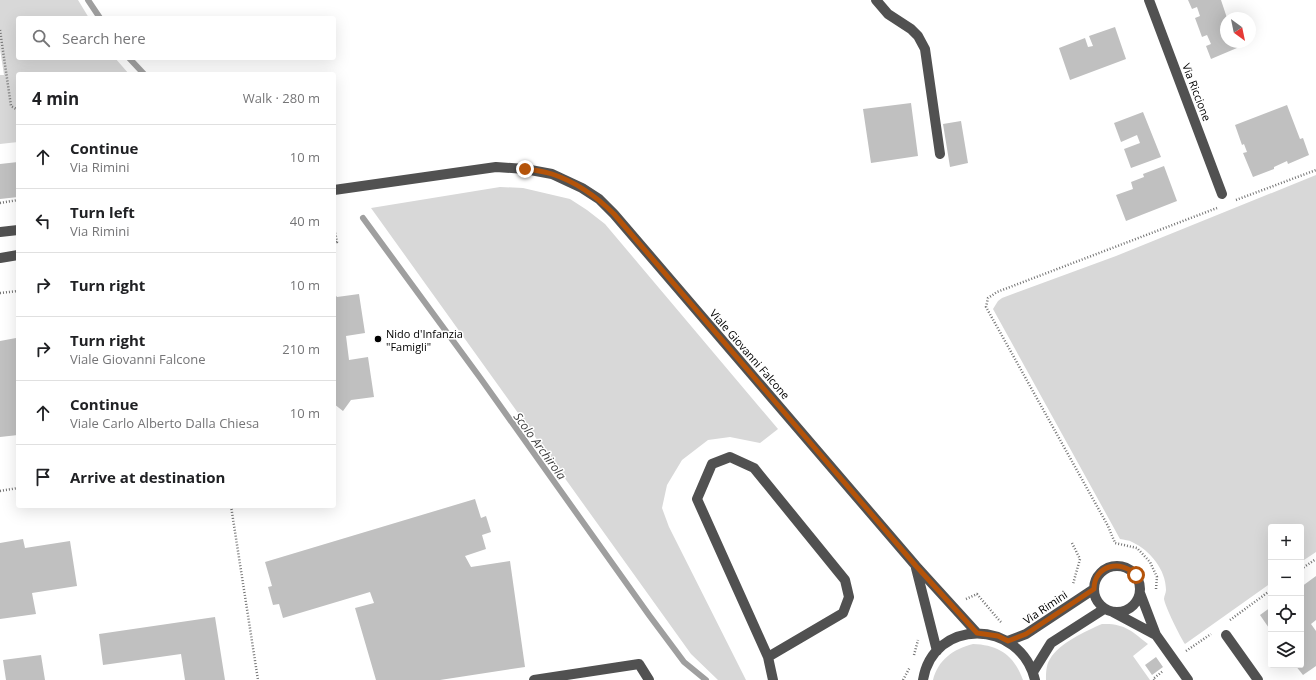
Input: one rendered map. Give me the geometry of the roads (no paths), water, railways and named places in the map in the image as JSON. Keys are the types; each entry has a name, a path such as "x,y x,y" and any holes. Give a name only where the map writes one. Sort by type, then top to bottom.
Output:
{"street":[{"path":"876,0 888,14 911,29 918,36 925,49 940,154"},
{"name":"Via Riccione","path":"1149,0 1222,194"},
{"name":"Viale Giovanni Falcone","path":"336,190 496,167 525,169 552,174 582,188 599,199 614,214 916,566 977,633"},
{"path":"0,232 16,230"},
{"path":"0,258 16,255"},
{"path":"768,657 843,613 849,597 845,580 754,468 730,456 712,464 697,499 768,657 773,680"},
{"path":"1156,635 1097,602 1094,594 1094,585 1097,577 1104,570 1114,565 1121,566 1131,570 1136,575 1140,583 1140,593 1156,635 1188,680"},
{"name":"Viale Giovanni Falcone","path":"916,566 938,651"},
{"name":"Via Rimini","path":"1008,641 1026,634 1094,589"},
{"path":"1034,676 1051,643 1109,610 1123,612 1136,602 1140,593"},
{"path":"1221,632 1258,680"},
{"path":"923,680 929,662 946,644 955,638 966,634 977,633 993,635 1008,641 1028,660 1034,676"},
{"path":"534,680 639,664 649,680"}],"waterway":[{"name":"Scolo Archirola","path":"88,0 99,16"},
{"name":"Scolo Archirola","path":"131,60 142,72"},
{"name":"Scolo Archirola","path":"363,218 481,379 649,615 684,662 706,680"}],"place":[{"name":"Nido d'Infanzia \"Famigli\"","path":"378,339"}]}
